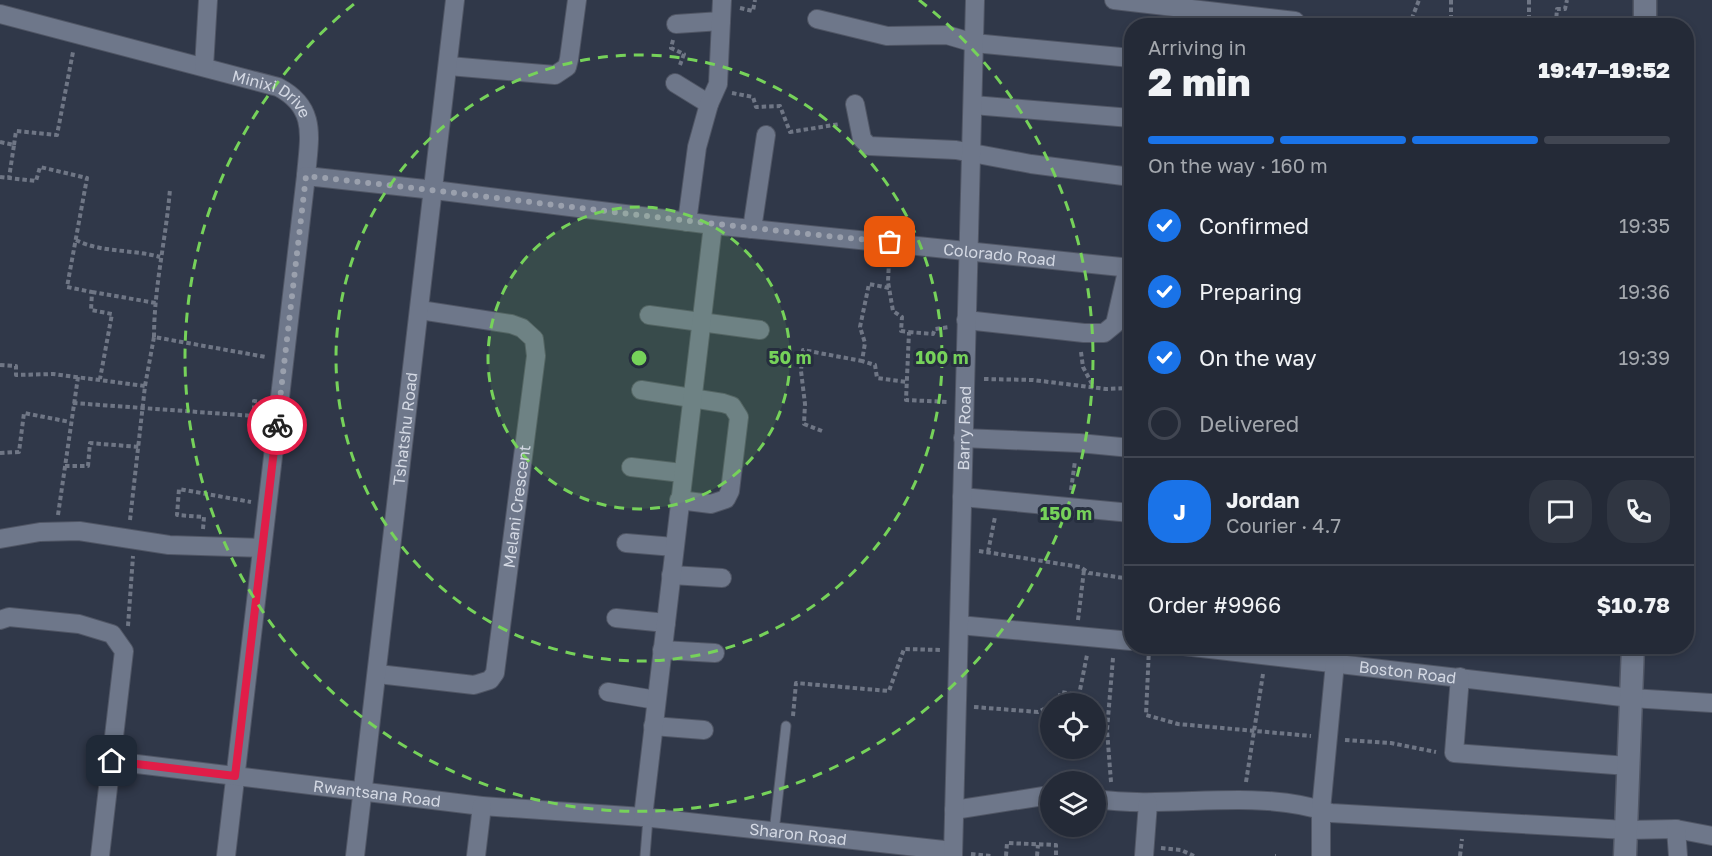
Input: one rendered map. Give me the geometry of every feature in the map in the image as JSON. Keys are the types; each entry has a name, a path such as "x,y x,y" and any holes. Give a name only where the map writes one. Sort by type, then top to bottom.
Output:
{"street":[{"path":"204,67 208,0"},
{"name":"Tshatshu Road","path":"355,856 449,66 454,0"},
{"path":"449,66 555,75 567,67 577,0"},
{"path":"687,222 695,157 712,97 722,0"},
{"name":"Barry Road","path":"953,853 975,0"},
{"path":"1114,0 1267,18"},
{"path":"1645,0 1645,18"},
{"name":"Minixi Drive","path":"0,14 278,87 294,96 303,107 308,122 306,176 226,856"},
{"path":"817,19 887,36 947,35 974,43 1124,57"},
{"path":"676,24 721,21"},
{"path":"675,83 712,97"},
{"path":"855,104 862,139 869,146 972,153 1030,164 1124,176"},
{"path":"973,105 1124,117"},
{"path":"752,229 766,135"},
{"name":"Colorado Road","path":"306,176 434,189 713,225 1124,267"},
{"path":"645,817 682,472 713,225"},
{"path":"966,324 1104,333 1115,324 1124,290"},
{"name":"Melani Crescent","path":"378,674 474,685 490,680 495,673 536,356 534,339 522,328 511,324 420,310"},
{"path":"649,315 760,330"},
{"path":"641,390 732,406 740,422 730,491 726,499 711,504 679,500"},
{"path":"963,438 1124,447"},
{"path":"631,467 682,472"},
{"path":"962,497 1124,512"},
{"path":"0,539 57,530 203,547 262,548"},
{"path":"626,543 674,547"},
{"path":"671,575 722,578"},
{"path":"0,620 9,617 79,624 112,634 124,651 100,856"},
{"path":"616,618 666,623"},
{"path":"960,625 1122,640"},
{"path":"662,650 715,653"},
{"name":"Boston Road","path":"1256,654 1340,658 1460,677 1631,698 1712,703"},
{"path":"1625,856 1633,654"},
{"path":"1321,856 1321,810 1328,739 1340,658"},
{"path":"1460,677 1454,753 1628,766"},
{"path":"608,692 656,700"},
{"path":"653,726 704,730"},
{"name":"Rwantsana Road","path":"112,761 482,806 645,817"},
{"path":"954,810 1040,797"},
{"path":"1106,800 1148,803 1246,801 1307,805 1321,810 1353,815 1626,830 1676,829 1712,836"},
{"path":"1144,851 1148,803"},
{"path":"476,856 482,806"},
{"name":"Sharon Road","path":"645,817 953,853"},
{"path":"1676,829 1678,856"}],"lane":[{"path":"774,832 786,726"},
{"path":"645,817 645,856"}],"path":[{"path":"1412,18 1419,0"},
{"path":"1450,0 1451,18"},
{"path":"1529,0 1529,18"},
{"path":"1556,18 1557,9 1565,9 1567,0"},
{"path":"675,83 684,54 671,48 676,24"},
{"path":"9,178 16,131 57,135 77,34"},
{"path":"712,97 753,97 756,107 780,106 790,132 858,123"},
{"path":"0,142 14,145"},
{"path":"0,177 36,181 40,167 87,178 67,287 156,303"},
{"path":"124,651 132,606 131,540 142,410 154,337 160,257 165,239 170,189"},
{"path":"76,240 103,249 132,250 160,257"},
{"path":"890,242 892,311 902,317 901,331 933,334 935,329 966,324"},
{"path":"862,361 865,343 860,327 869,284 890,288"},
{"path":"92,292 91,310 112,314 100,379"},
{"path":"909,332 906,400 964,402"},
{"path":"1084,333 1081,359 1094,387"},
{"path":"154,337 285,360"},
{"path":"822,431 804,423 805,404 801,371 803,350 875,364 877,378 907,382"},
{"path":"0,364 16,366 16,375 52,374 145,386"},
{"path":"57,530 69,447 70,422 78,377"},
{"path":"965,379 1033,380 1124,388"},
{"path":"74,403 142,410 254,416 254,401 279,403"},
{"path":"0,453 19,452 24,412 70,422"},
{"path":"65,466 88,466 90,443 139,447"},
{"path":"1069,507 1079,443"},
{"path":"203,547 204,517 177,515 179,489 221,498 268,503"},
{"path":"988,552 998,501"},
{"path":"961,550 988,552 1124,578"},
{"path":"1079,693 1084,570"},
{"path":"1106,792 1111,782 1107,730 1122,640"},
{"path":"786,726 792,727 796,683 889,691 904,649 959,650"},
{"path":"1148,654 1145,681 1146,715 1178,724 1391,743 1442,753 1454,753"},
{"path":"1246,801 1249,753 1256,730 1265,655"},
{"path":"957,705 1040,711"},
{"path":"1006,856 1007,843 1056,845 1056,856"},
{"path":"1037,856 1038,845"},
{"path":"1144,851 1170,848 1194,856"}],"way so far":[{"path":"277,425 306,176 434,189 713,225 890,242"}],"route":[{"path":"112,761 235,776 277,425"}]}
